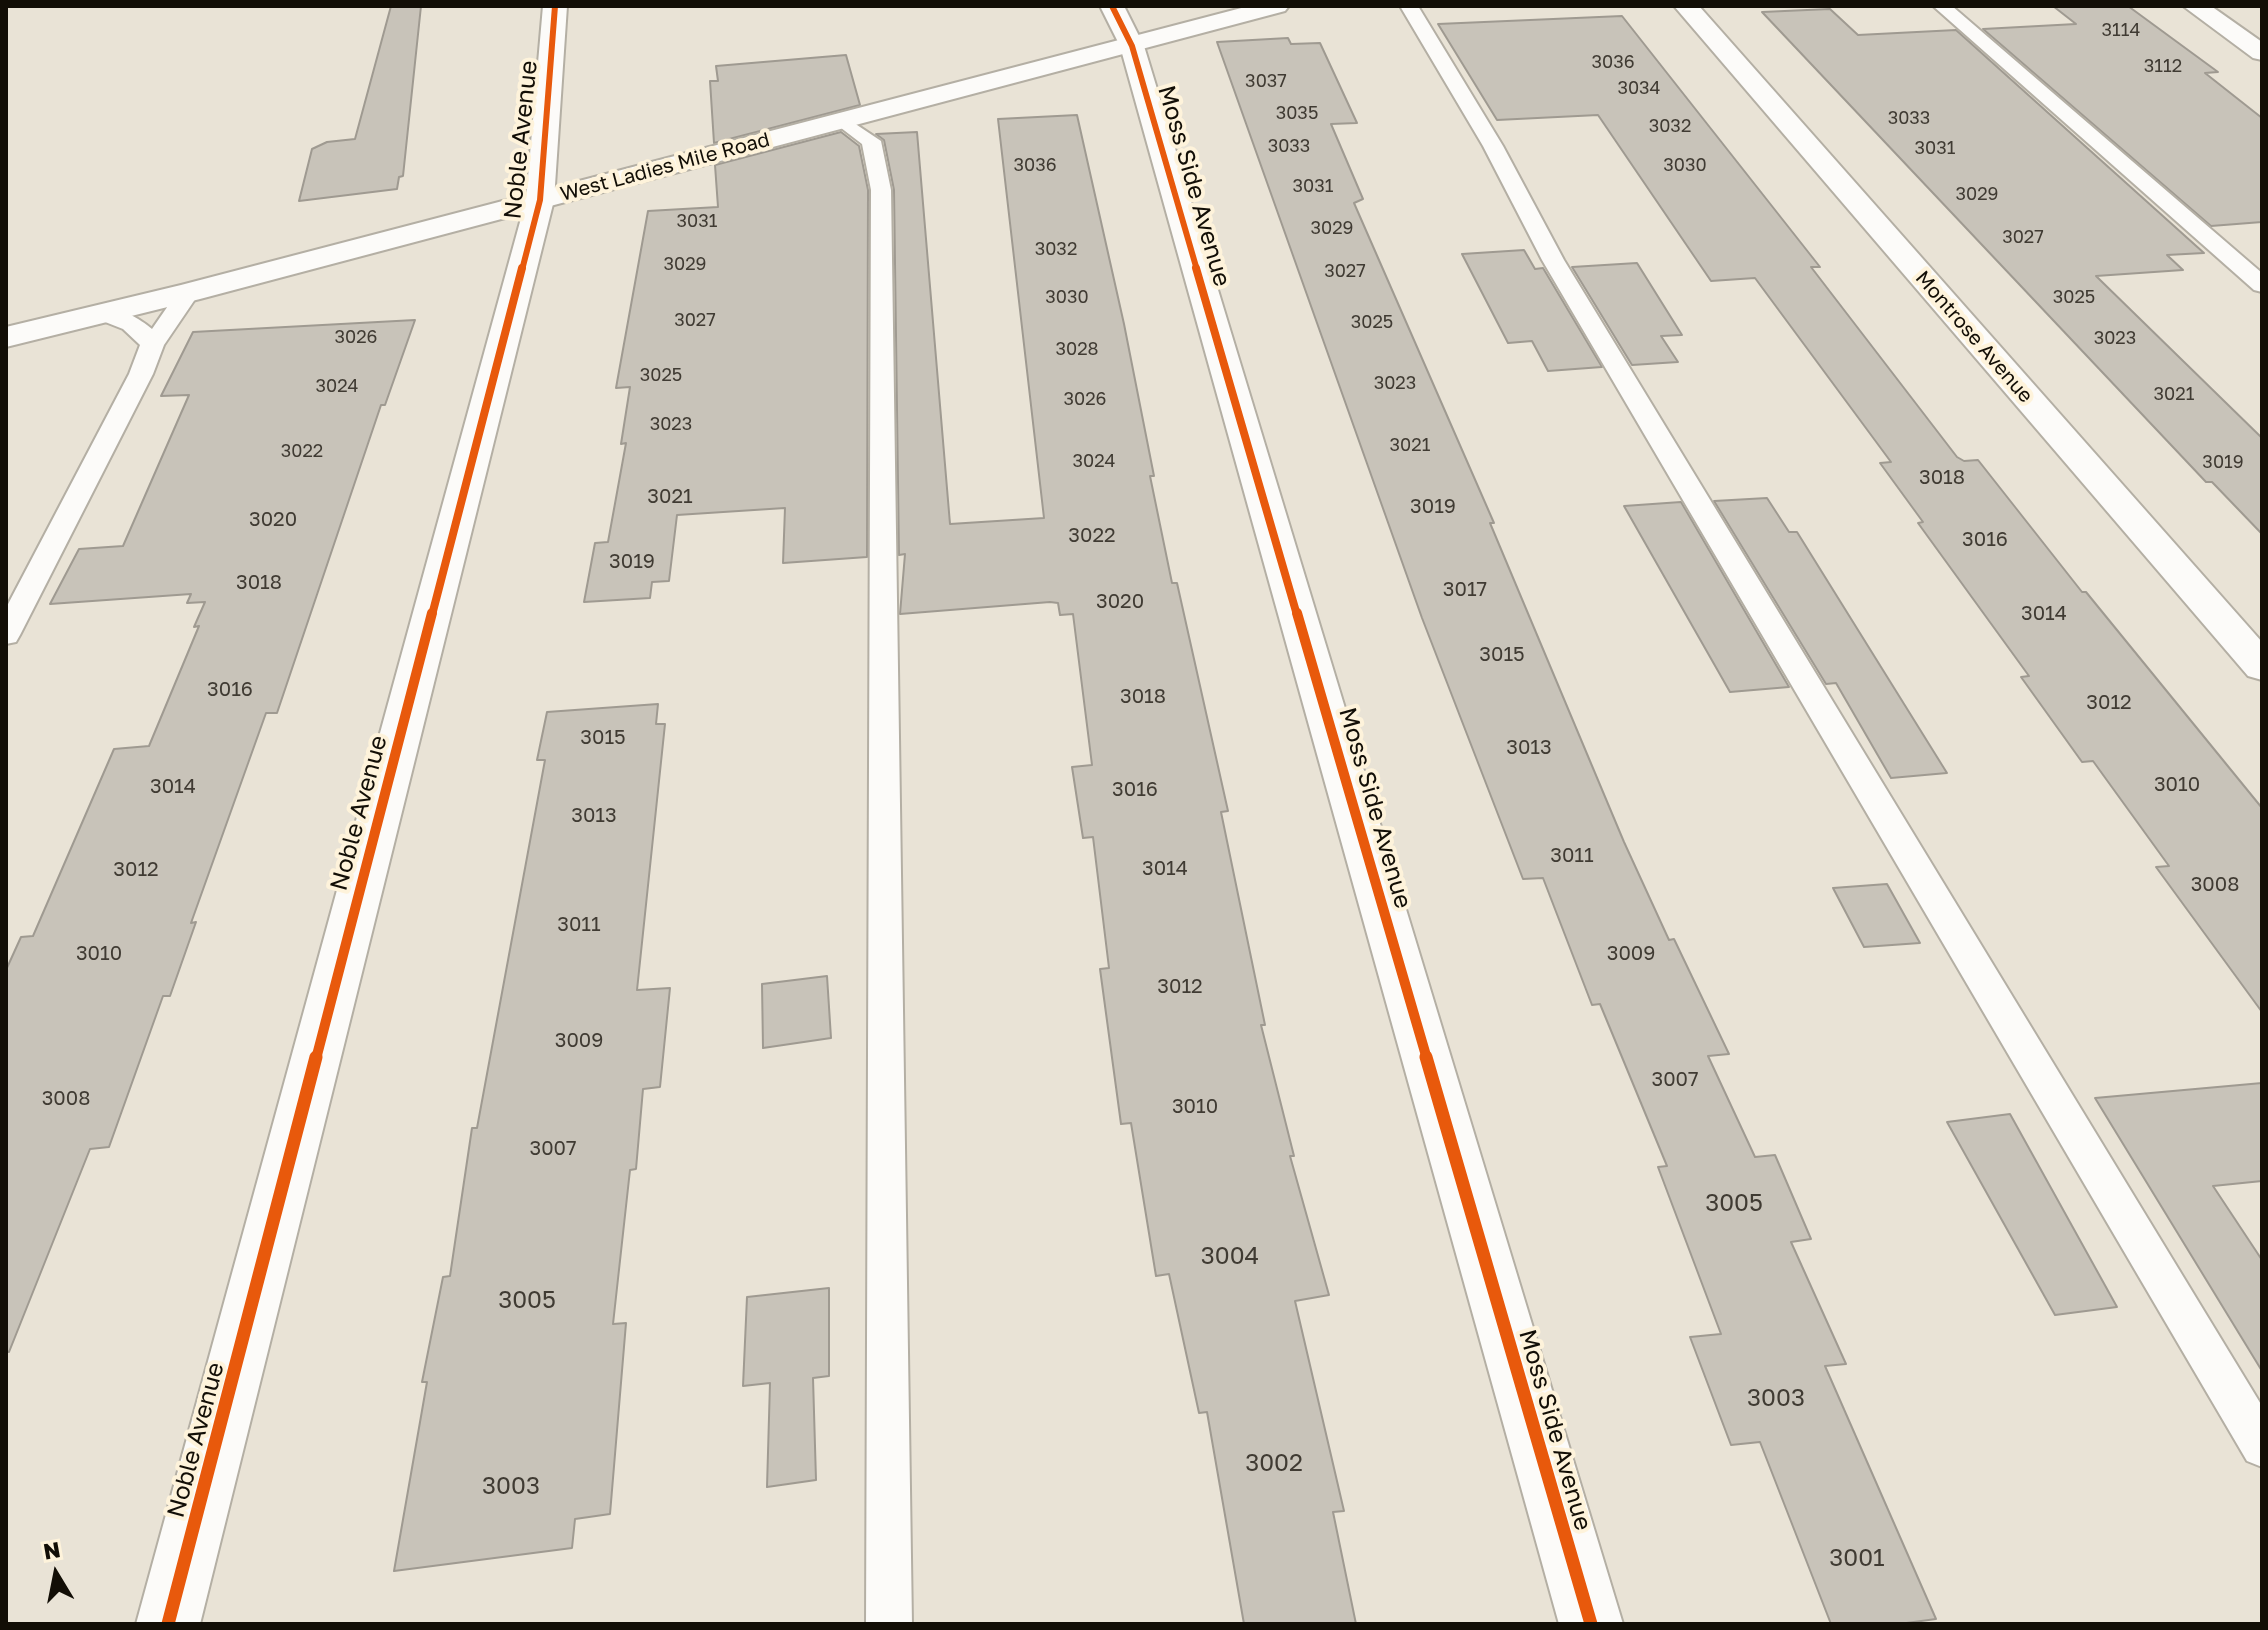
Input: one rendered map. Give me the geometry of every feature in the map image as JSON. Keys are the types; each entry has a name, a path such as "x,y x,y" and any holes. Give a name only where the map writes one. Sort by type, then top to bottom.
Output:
{"street":[{"name":"Noble Avenue","path":"168,1624 540,200 555,6"},
{"name":"Moss Side Avenue","path":"1112,6 1132,46 1591,1624"},
{"name":"West Ladies Mile Road","path":"6,337 189,292 1277,6"},
{"name":"Montrose Avenue","path":"1686,6 2262,667"},
{"path":"2195,6 2262,53"}],"lane":[{"path":"1409,6 1493,146 1553,260 2262,1446"},
{"path":"1942,6 2262,285"},
{"path":"842,121 871,141 881,190 889,1624"},
{"path":"6,635 141,374 152,345 189,292"},
{"path":"103,313 129,322 143,331 152,345"}],"building":[{"path":"391,6 421,6 403,176 399,177 397,189 299,201 312,149 327,142 355,139"},
{"path":"2053,6 2128,6 2218,72 2205,73 2262,118 2262,222 2211,226 1983,29 2076,24"},
{"path":"1830,9 1858,35 1956,30 2204,253 2167,255 2183,270 2096,276 2262,438 2262,534 2212,482 2206,482 1762,12"},
{"path":"1622,16 1820,267 1811,267 1957,457 1964,461 1978,460 2082,592 2086,592 2262,808 2262,1012 2156,867 2169,866 2093,761 2082,762 2021,677 2029,676 1918,523 1923,522 1880,463 1891,462 1755,278 1711,281 1598,115 1497,120 1438,24"},
{"path":"1288,38 1291,44 1320,43 1357,123 1331,124 1363,199 1354,203 1494,523 1490,523 1624,842 1669,940 1674,939 1729,1054 1708,1056 1755,1157 1775,1155 1811,1239 1791,1242 1846,1364 1825,1366 1936,1619 1899,1624 1831,1624 1760,1442 1731,1445 1690,1337 1721,1334 1658,1167 1667,1166 1600,1004 1592,1005 1543,878 1523,879 1422,618 1217,42"},
{"path":"846,55 860,105 714,143 710,81 718,81 716,66"},
{"path":"1077,115 1124,324 1172,583 1177,583 1228,811 1221,812 1265,1025 1261,1025 1294,1156 1290,1156 1329,1295 1295,1301 1344,1511 1333,1512 1356,1624 1244,1624 1207,1412 1199,1413 1169,1274 1156,1276 1131,1123 1121,1124 1100,969 1109,968 1093,837 1083,838 1072,767 1092,765 1073,614 1060,615 1058,603 1050,602 900,614 905,554 899,555 894,190 884,140 876,134 917,132 950,524 1044,518 998,119"},
{"path":"841,132 859,146 868,190 867,557 783,563 785,508 677,515 669,581 652,582 650,598 584,602 595,543 608,542 626,443 621,444 630,387 616,388 648,211 718,207 715,165"},
{"path":"1524,250 1535,269 1543,268 1602,367 1548,371 1532,341 1508,343 1462,254"},
{"path":"1637,263 1682,335 1661,336 1678,362 1632,365 1572,267"},
{"path":"415,320 385,405 381,405 277,713 266,713 191,923 196,922 170,996 163,996 109,1147 90,1149 9,1352 6,1351 6,970 21,937 33,936 114,749 149,746 199,626 194,627 205,602 187,603 191,594 50,604 79,549 123,546 189,395 161,396 193,332"},
{"path":"1767,498 1789,532 1797,532 1947,773 1891,778 1836,683 1826,684 1714,501"},
{"path":"1681,502 1789,687 1730,692 1624,506"},
{"path":"658,704 656,724 665,724 637,990 670,988 660,1087 643,1089 636,1169 630,1170 613,1324 626,1323 610,1514 575,1519 572,1548 394,1571 427,1382 422,1382 443,1277 450,1276 472,1128 477,1128 545,760 537,760 547,712"},
{"path":"1887,884 1920,943 1864,947 1833,888"},
{"path":"827,976 831,1038 763,1048 762,984"},
{"path":"2262,1083 2262,1181 2213,1186 2262,1260 2262,1371 2095,1098"},
{"path":"2010,1114 2117,1307 2055,1315 1947,1122"},
{"path":"829,1288 829,1376 813,1378 816,1480 767,1487 770,1383 743,1386 747,1297"}],"cycle path":[{"path":"168,1624 540,200 555,6"},
{"path":"1112,6 1132,46 1591,1624"}]}
